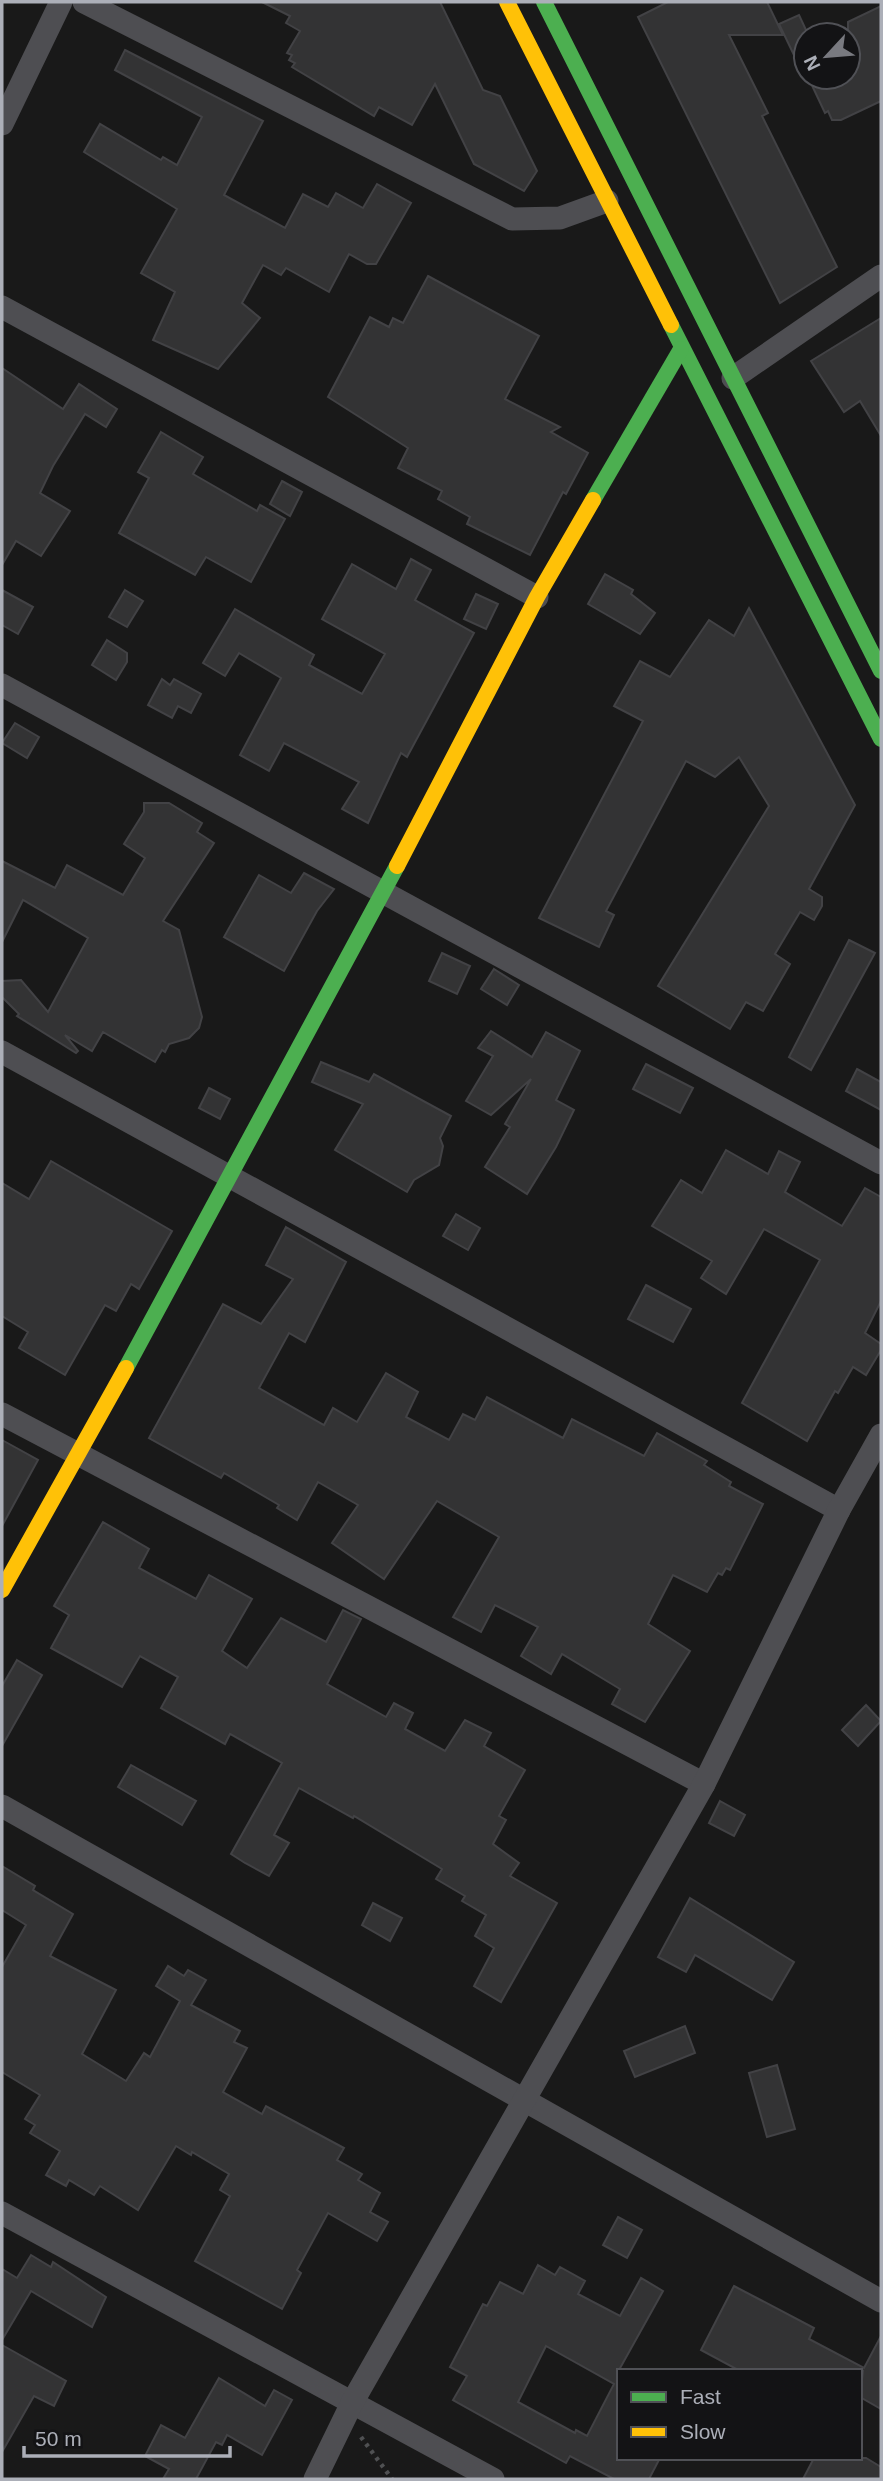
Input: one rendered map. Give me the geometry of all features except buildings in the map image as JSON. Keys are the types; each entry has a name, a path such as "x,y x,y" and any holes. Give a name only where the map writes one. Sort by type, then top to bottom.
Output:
{"main road":[{"path":"507,2 881,739"},
{"path":"544,2 880,666"},
{"path":"2,1590 79,1455 383,893 537,597 681,349"}],"street":[{"path":"2,124 61,2"},
{"path":"84,2 512,219 560,218 607,201"},
{"path":"733,378 881,276"},
{"path":"2,307 537,597"},
{"path":"2,685 881,1163"},
{"path":"2,1052 839,1510"},
{"path":"2,1414 704,1784"},
{"path":"315,2479 349,2408 704,1784 839,1510 881,1435"},
{"path":"2,1806 881,2301"},
{"path":"2,2213 349,2408 493,2479"}],"path":[{"path":"349,2408 392,2479"}],"traffic: fast":[{"path":"544,2 881,671"},
{"path":"671,325 881,739"},
{"path":"593,500 681,349"},
{"path":"126,1368 397,866"}],"traffic: slow":[{"path":"507,2 671,325"},
{"path":"397,866 537,597 593,500"},
{"path":"2,1590 126,1368"}]}
